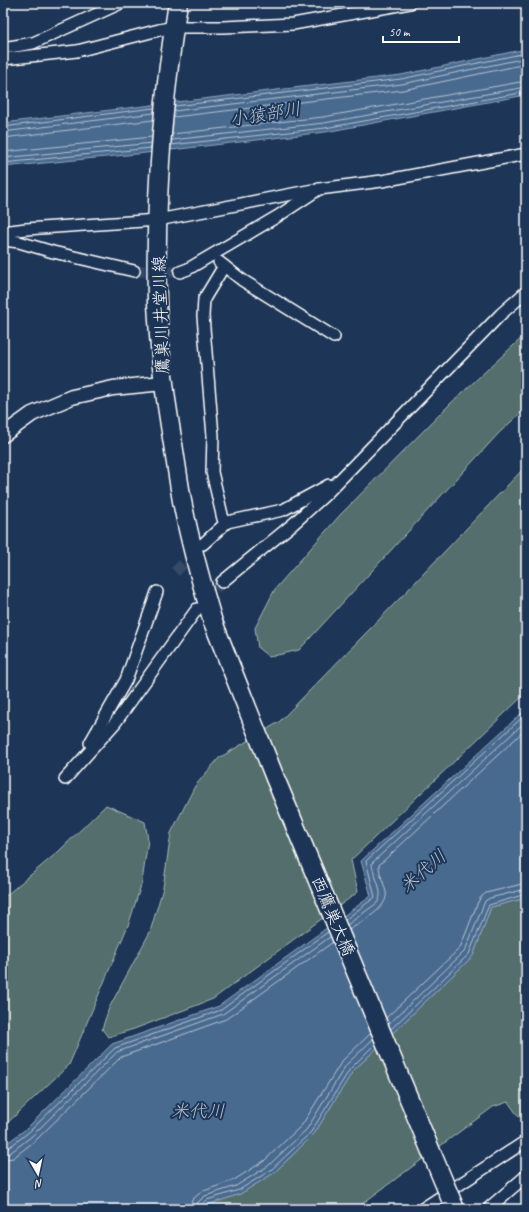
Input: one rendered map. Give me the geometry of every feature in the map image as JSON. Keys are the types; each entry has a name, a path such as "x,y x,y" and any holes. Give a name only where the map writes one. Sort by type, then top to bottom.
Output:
{"main road":[{"name":"鷹巣川井堂川線","path":"178,3 164,116 158,212 157,305 163,383 182,501 199,574 213,622"},
{"name":"西鷹巣大橋","path":"213,622 278,786 455,1209"}],"street":[{"path":"3,47 33,43 121,3"},
{"path":"3,59 78,51 159,30 173,35 223,27 294,24 410,3"},
{"path":"3,232 382,181 526,154"},
{"path":"180,272 188,270 278,216 319,189"},
{"path":"3,240 19,242 134,271"},
{"path":"211,256 242,280 334,338"},
{"path":"224,266 204,299 203,316 213,436 212,472 220,510 223,519 227,522"},
{"path":"222,582 293,524 326,494 501,314 526,292"},
{"path":"3,434 32,414 72,397 113,388 163,383"},
{"path":"204,544 227,522 284,510 327,487 359,459"},
{"path":"157,592 126,680 86,750 65,779 115,723 197,609"},
{"path":"422,1209 526,1141"},
{"path":"490,1207 526,1176"}],"green space":[{"path":"526,334 526,408 499,433 299,650 269,657 258,648 255,628 275,589 340,515 450,404"},
{"path":"526,466 526,693 351,860 358,892 213,999 134,1029 108,1037 102,1029 109,1008 150,932 163,888 171,833 195,786 219,758 279,722"},
{"path":"106,805 145,822 148,840 142,882 129,923 69,1065 3,1127 3,898 58,852"},
{"path":"526,898 526,1116 519,1117 508,1102 493,1107 355,1209 203,1209 210,1204 240,1194 274,1173 314,1134 353,1071 473,956 491,907"}],"water":[{"name":"小猿部川","path":"526,49 526,95 325,132 137,154 3,167 3,123 401,75"},
{"name":"米代川","path":"526,709 526,898 491,907 473,956 353,1071 314,1134 274,1173 240,1194 210,1204 203,1209 3,1209 3,1146 26,1129 112,1044 219,1006 371,896 361,861"}],"tunnel":[{"path":"134,271 180,272"},
{"path":"175,572 197,550"},
{"path":"204,601 222,582"}]}
